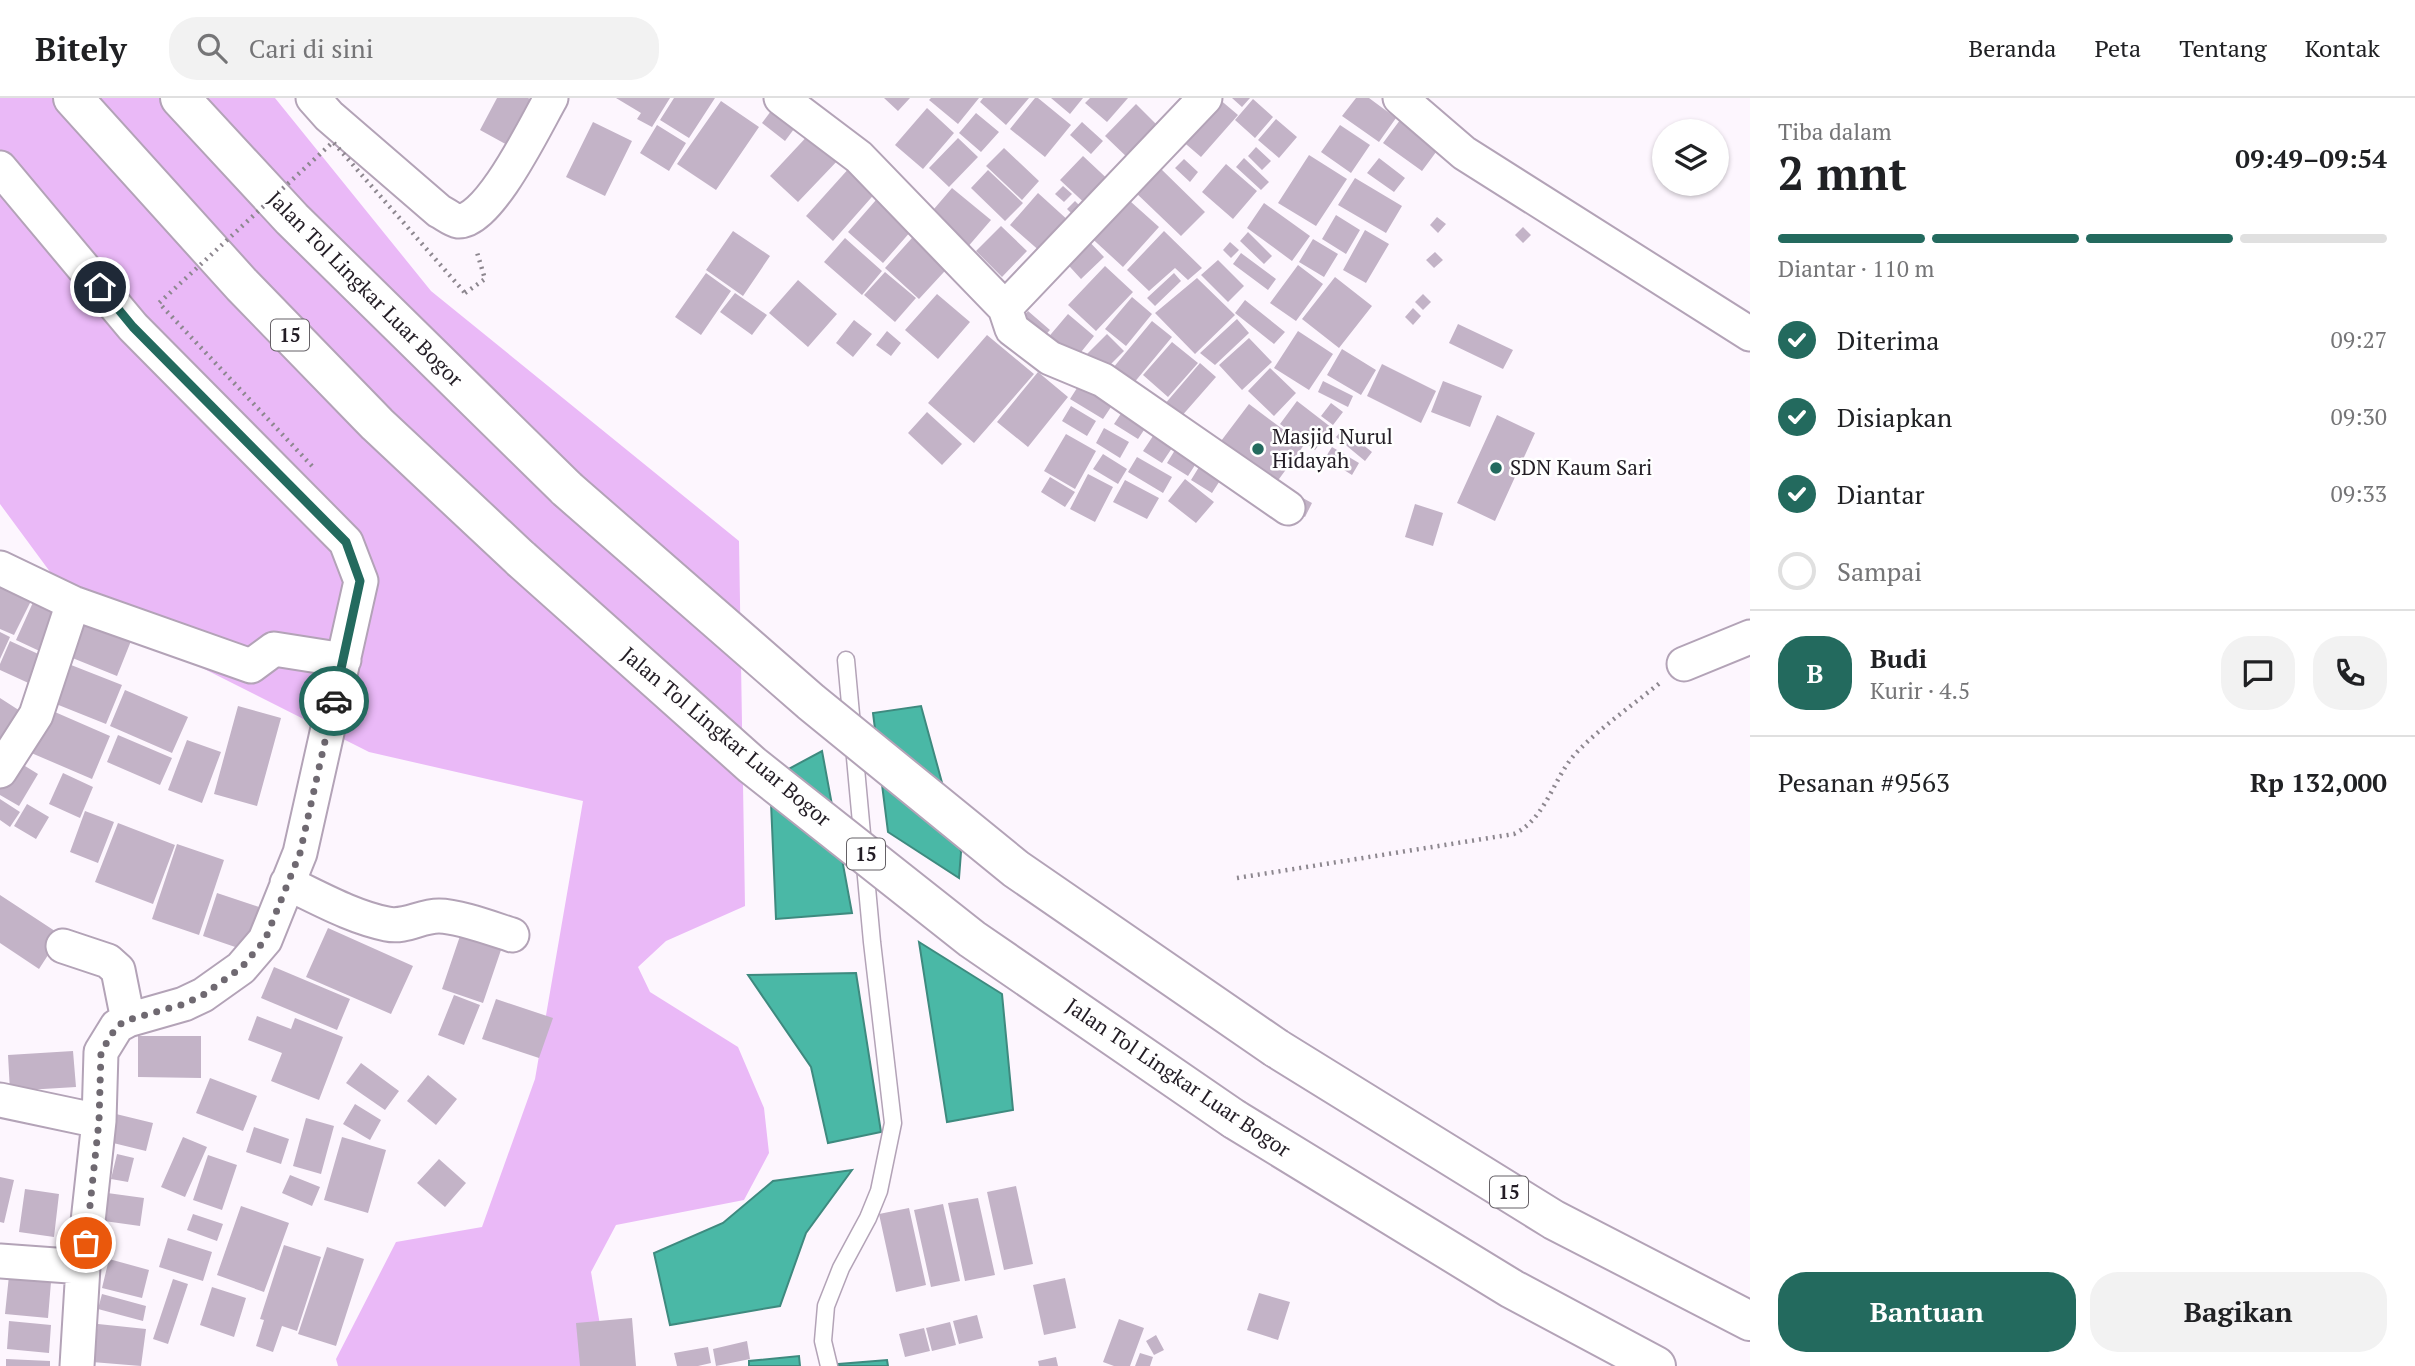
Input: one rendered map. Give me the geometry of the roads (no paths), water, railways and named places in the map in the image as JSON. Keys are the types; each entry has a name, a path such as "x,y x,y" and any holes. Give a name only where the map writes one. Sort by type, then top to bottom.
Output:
{"highway":[{"name":"Jalan Tol Lingkar Luar Bogor","path":"73,98 281,325 377,424 522,559 752,765 972,939 1234,1119 1512,1289 1656,1366"},
{"name":"Jalan Tol Lingkar Luar Bogor","path":"180,98 292,219 567,489 811,702 1016,870 1276,1048 1554,1220 1750,1321"}],"street":[{"path":"313,98 329,116 439,211 456,221 468,219 489,203 551,98"},
{"path":"781,98 859,158 1005,308 1012,329 1050,358 1103,380 1288,508"},
{"path":"1005,308 1205,98"},
{"path":"1400,98 1464,153 1750,334"},
{"path":"0,168 133,327 346,542 360,581 300,853 265,940 241,968 203,995 117,1026 101,1052 99,1121 83,1267 77,1366"},
{"path":"0,568 73,603 251,666 274,649 344,660"},
{"path":"0,771 36,715 73,603"},
{"path":"1684,664 1750,637"},
{"path":"287,883 329,903 385,924 401,926 429,916 443,916 512,935"},
{"path":"63,946 108,961 118,971 128,1020"},
{"path":"0,1100 99,1121"},
{"path":"0,1261 83,1267"}],"lane":[{"path":"829,1366 823,1340 826,1306 841,1268 879,1191 893,1123 872,942 846,660"}],"place":[{"name":"Masjid Nurul Hidayah","path":"1258,449"},
{"name":"SDN Kaum Sari","path":"1496,468"}]}
